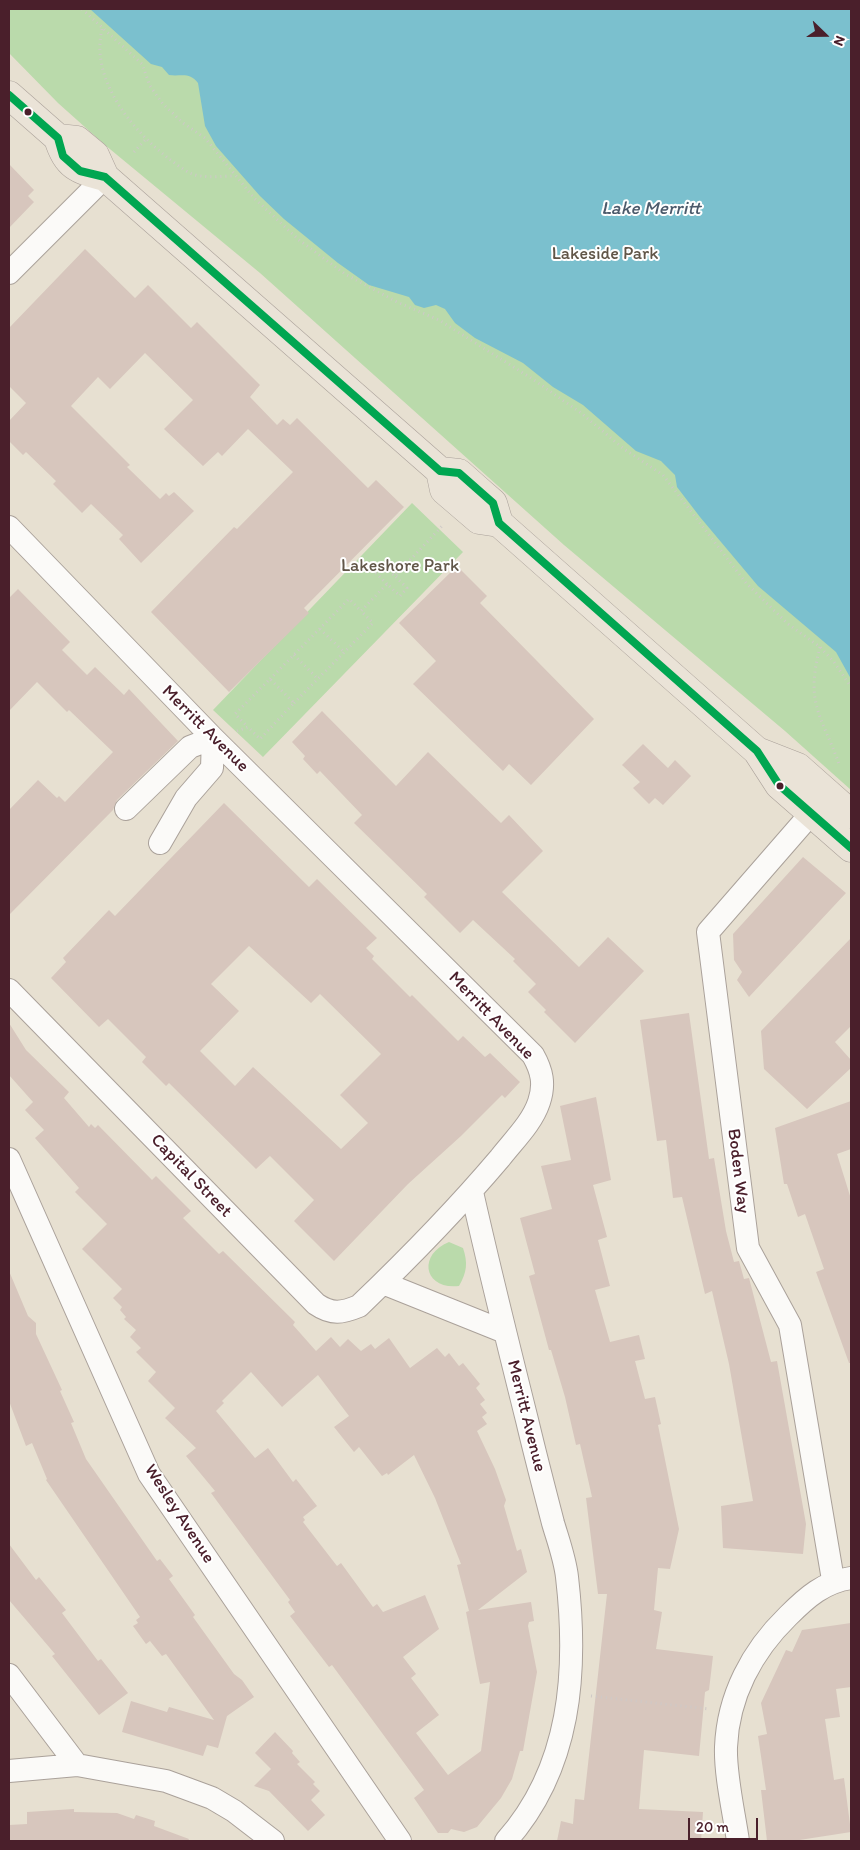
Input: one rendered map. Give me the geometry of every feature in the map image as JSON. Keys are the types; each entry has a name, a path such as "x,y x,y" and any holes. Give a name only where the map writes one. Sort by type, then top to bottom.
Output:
{"main road":[{"path":"9,95 58,138 78,140 95,155 105,177 440,471 444,490 479,520 499,523 757,751 779,786 851,814"},
{"path":"819,803 851,848"}],"street":[{"path":"9,273 105,177"},
{"name":"Merritt Avenue","path":"9,527 213,738 533,1055 541,1070 543,1085 539,1103 526,1126 472,1192 505,1332 567,1576 571,1650 569,1693 561,1739 544,1788 520,1825 506,1841"},
{"path":"126,809 190,747 213,738 212,768 186,798 160,843"},
{"name":"Boden Way","path":"819,803 708,932 748,1248 790,1325 842,1579"},
{"name":"Capital Street","path":"9,990 316,1304 328,1312 344,1312 359,1306 472,1192"},
{"name":"Wesley Avenue","path":"9,1159 150,1474 400,1841"},
{"path":"383,1283 505,1332"},
{"path":"738,1841 726,1748 730,1712 757,1649 806,1598 842,1579"},
{"path":"9,1675 76,1765"},
{"path":"9,1771 76,1765 166,1781 191,1789 234,1811 273,1841"}],"path":[{"path":"82,9 142,64 150,86 163,104 183,123 205,138 254,198 299,240 345,274 456,331 581,413 624,449 658,470 746,583 788,624 820,647 834,662 851,687"},
{"path":"102,29 100,47 104,76 112,92 145,140 192,174 236,176"},
{"path":"134,152 145,140"},
{"path":"395,576 444,524"},
{"path":"381,563 395,576 407,588 400,596 374,571 381,563"},
{"path":"361,611 387,584"},
{"path":"349,599 361,611 372,623 260,739 235,714 349,599"},
{"path":"320,628 344,652"},
{"path":"820,647 814,670 813,695 823,729 839,764"},
{"path":"294,655 318,679"},
{"path":"270,680 294,703"},
{"path":"213,738 248,727"},
{"path":"569,1693 730,1712"}],"green space":[{"name":"Lake Merritt","path":"9,9 851,9 851,790 785,731 564,545 260,273 105,145 58,103 9,53"},
{"name":"Lakeshore Park","path":"412,503 463,552 263,757 213,710"},
{"path":"449,1242 463,1248 465,1253 466,1267 459,1286 447,1286 438,1283 432,1277 429,1270 432,1255"}],"water":[{"name":"Lake Merritt","path":"90,9 851,9 851,679 836,652 758,586 700,517 677,487 675,475 661,461 636,451 583,405 553,387 523,363 475,338 455,323 445,309 436,305 424,308 415,305 409,297 369,285 338,263 284,219 260,196 216,146 205,126 198,83 195,79 188,76 169,75 162,67 151,64"}],"building":[{"path":"9,164 34,190 28,196 34,202 9,228"},
{"path":"85,249 135,298 148,285 191,328 197,322 260,385 250,397 277,425 283,419 290,425 297,418 368,488 376,480 404,507 304,608 309,613 229,692 151,612 234,527 237,529 293,472 248,429 222,456 218,452 203,466 164,429 193,400 145,353 110,389 98,377 71,406 130,465 127,467 160,499 166,493 169,496 174,492 194,511 141,563 119,539 123,535 91,504 82,513 53,484 56,481 26,452 23,455 9,441 9,421 26,403 9,386 9,328"},
{"path":"457,566 487,596 480,603 594,719 531,785 509,764 503,771 413,684 436,661 399,623"},
{"path":"18,589 70,642 62,650 87,675 95,667 124,695 129,689 178,741 117,800 113,810 9,915 9,810 38,780 57,798 59,796 65,802 113,752 69,710 67,712 37,682 9,711 9,598"},
{"path":"322,711 396,786 428,752 501,823 509,815 543,851 502,892 579,967 608,937 644,971 575,1043 544,1012 546,1010 528,992 536,984 513,961 515,959 473,920 460,933 424,897 427,894 354,823 362,815 320,771 317,774 303,759 305,756 292,742"},
{"path":"643,744 668,768 675,760 691,776 663,805 655,798 649,804 633,788 640,782 622,765"},
{"path":"224,803 309,887 317,879 377,938 366,948 374,956 372,959 410,997 412,995 458,1041 463,1036 485,1057 490,1053 520,1082 505,1098 502,1095 461,1136 408,1184 334,1261 294,1221 314,1200 270,1156 256,1169 169,1083 166,1086 142,1062 146,1057 108,1019 99,1027 51,978 66,962 63,958 109,910 115,916","holes":["249,946 311,1003 320,994 381,1054 340,1095 368,1123 341,1149 253,1067 235,1086 200,1051 239,1011 211,984"]},
{"path":"803,857 846,893 749,997 737,980 742,972 734,960 733,934"},
{"path":"851,938 851,1026 835,1042 851,1060 851,1068 807,1109 764,1069 761,1031"},
{"path":"689,1013 709,1159 714,1158 726,1231 734,1262 739,1261 744,1279 749,1278 771,1362 777,1361 806,1524 803,1554 723,1548 721,1506 753,1501 729,1364 712,1291 705,1294 682,1197 673,1198 666,1140 657,1141 640,1020"},
{"path":"9,1023 26,1050 69,1092 64,1098 89,1127 91,1124 95,1128 98,1125 152,1180 156,1176 191,1211 183,1218 219,1254 223,1251 295,1322 293,1325 316,1351 331,1337 340,1347 348,1339 361,1351 371,1344 375,1349 389,1338 410,1368 437,1348 445,1357 449,1353 459,1366 463,1363 480,1384 476,1388 485,1400 480,1404 487,1413 482,1417 487,1424 477,1431 495,1469 506,1500 504,1506 517,1551 521,1549 527,1572 478,1610 531,1602 534,1621 529,1622 528,1626 537,1672 523,1751 520,1751 512,1779 501,1798 477,1827 464,1832 451,1829 448,1833 438,1833 414,1798 424,1790 332,1665 329,1667 290,1616 295,1612 288,1602 290,1600 211,1493 215,1491 186,1456 196,1448 165,1418 175,1408 148,1381 156,1372 136,1352 141,1348 130,1337 136,1330 124,1319 126,1317 120,1310 122,1307 113,1298 122,1289 82,1249 107,1224 75,1192 79,1188 35,1138 44,1130 25,1110 33,1102 9,1075","holes":["251,1372 282,1407 318,1375 349,1416 334,1427 354,1452 359,1447 382,1476 387,1473 388,1475 414,1455 435,1498 461,1564 457,1565 469,1611 466,1612 480,1684 490,1682 481,1751 448,1775 416,1733 439,1715 411,1678 416,1674 403,1657 439,1629 425,1595 383,1612 377,1604 373,1607 341,1563 337,1566 303,1522 305,1520 303,1517 317,1506 296,1479 293,1482 268,1448 255,1458 216,1411 224,1403 222,1401"]},
{"path":"596,1097 611,1180 593,1185 607,1237 598,1240 610,1286 595,1290 610,1342 639,1335 645,1359 635,1361 645,1399 655,1397 661,1424 658,1425 679,1529 670,1569 658,1568 654,1610 662,1612 656,1649 713,1656 709,1690 705,1692 699,1756 644,1750 639,1809 703,1812 701,1841 557,1841 561,1821 573,1824 575,1799 584,1800 607,1594 598,1594 586,1498 592,1497 580,1444 576,1445 565,1397 551,1350 549,1350 529,1276 535,1274 520,1218 552,1209 541,1166 571,1160 560,1106"},
{"path":"851,1101 851,1149 837,1154 851,1199 851,1363 849,1363 816,1272 824,1269 805,1214 798,1217 787,1184 784,1184 775,1128"},
{"path":"9,1271 28,1316 36,1323 36,1334 62,1390 60,1391 74,1422 71,1423 86,1459 157,1561 160,1559 173,1576 169,1579 195,1615 193,1617 234,1674 242,1680 254,1697 227,1716 218,1748 207,1745 203,1756 122,1732 131,1701 167,1712 169,1707 214,1720 166,1654 162,1656 150,1641 146,1644 133,1626 138,1623 136,1620 140,1617 46,1480 32,1443 26,1446 9,1401"},
{"path":"9,1544 36,1580 39,1577 66,1610 62,1613 98,1661 101,1659 128,1693 99,1715 52,1656 55,1654 9,1600"},
{"path":"851,1623 851,1687 836,1689 840,1717 825,1719 834,1780 844,1778 851,1832 793,1841 767,1841 761,1790 766,1790 758,1736 767,1734 761,1703 786,1650 792,1652 802,1630"},
{"path":"275,1732 293,1751 292,1753 300,1762 297,1764 315,1782 313,1784 320,1791 311,1800 325,1815 308,1831 269,1791 254,1786 271,1769 255,1753"},
{"path":"74,1809 74,1812 117,1813 134,1819 136,1815 155,1821 154,1826 189,1839 188,1841 9,1841 9,1825 27,1824 27,1812"}],"transit line":[{"path":"9,95 58,138 63,156 80,171 105,177 440,471 459,473 493,503 499,523 757,751 779,785 851,848"}],"park label":[{"name":"Lakeside Park","path":"605,254"}]}
